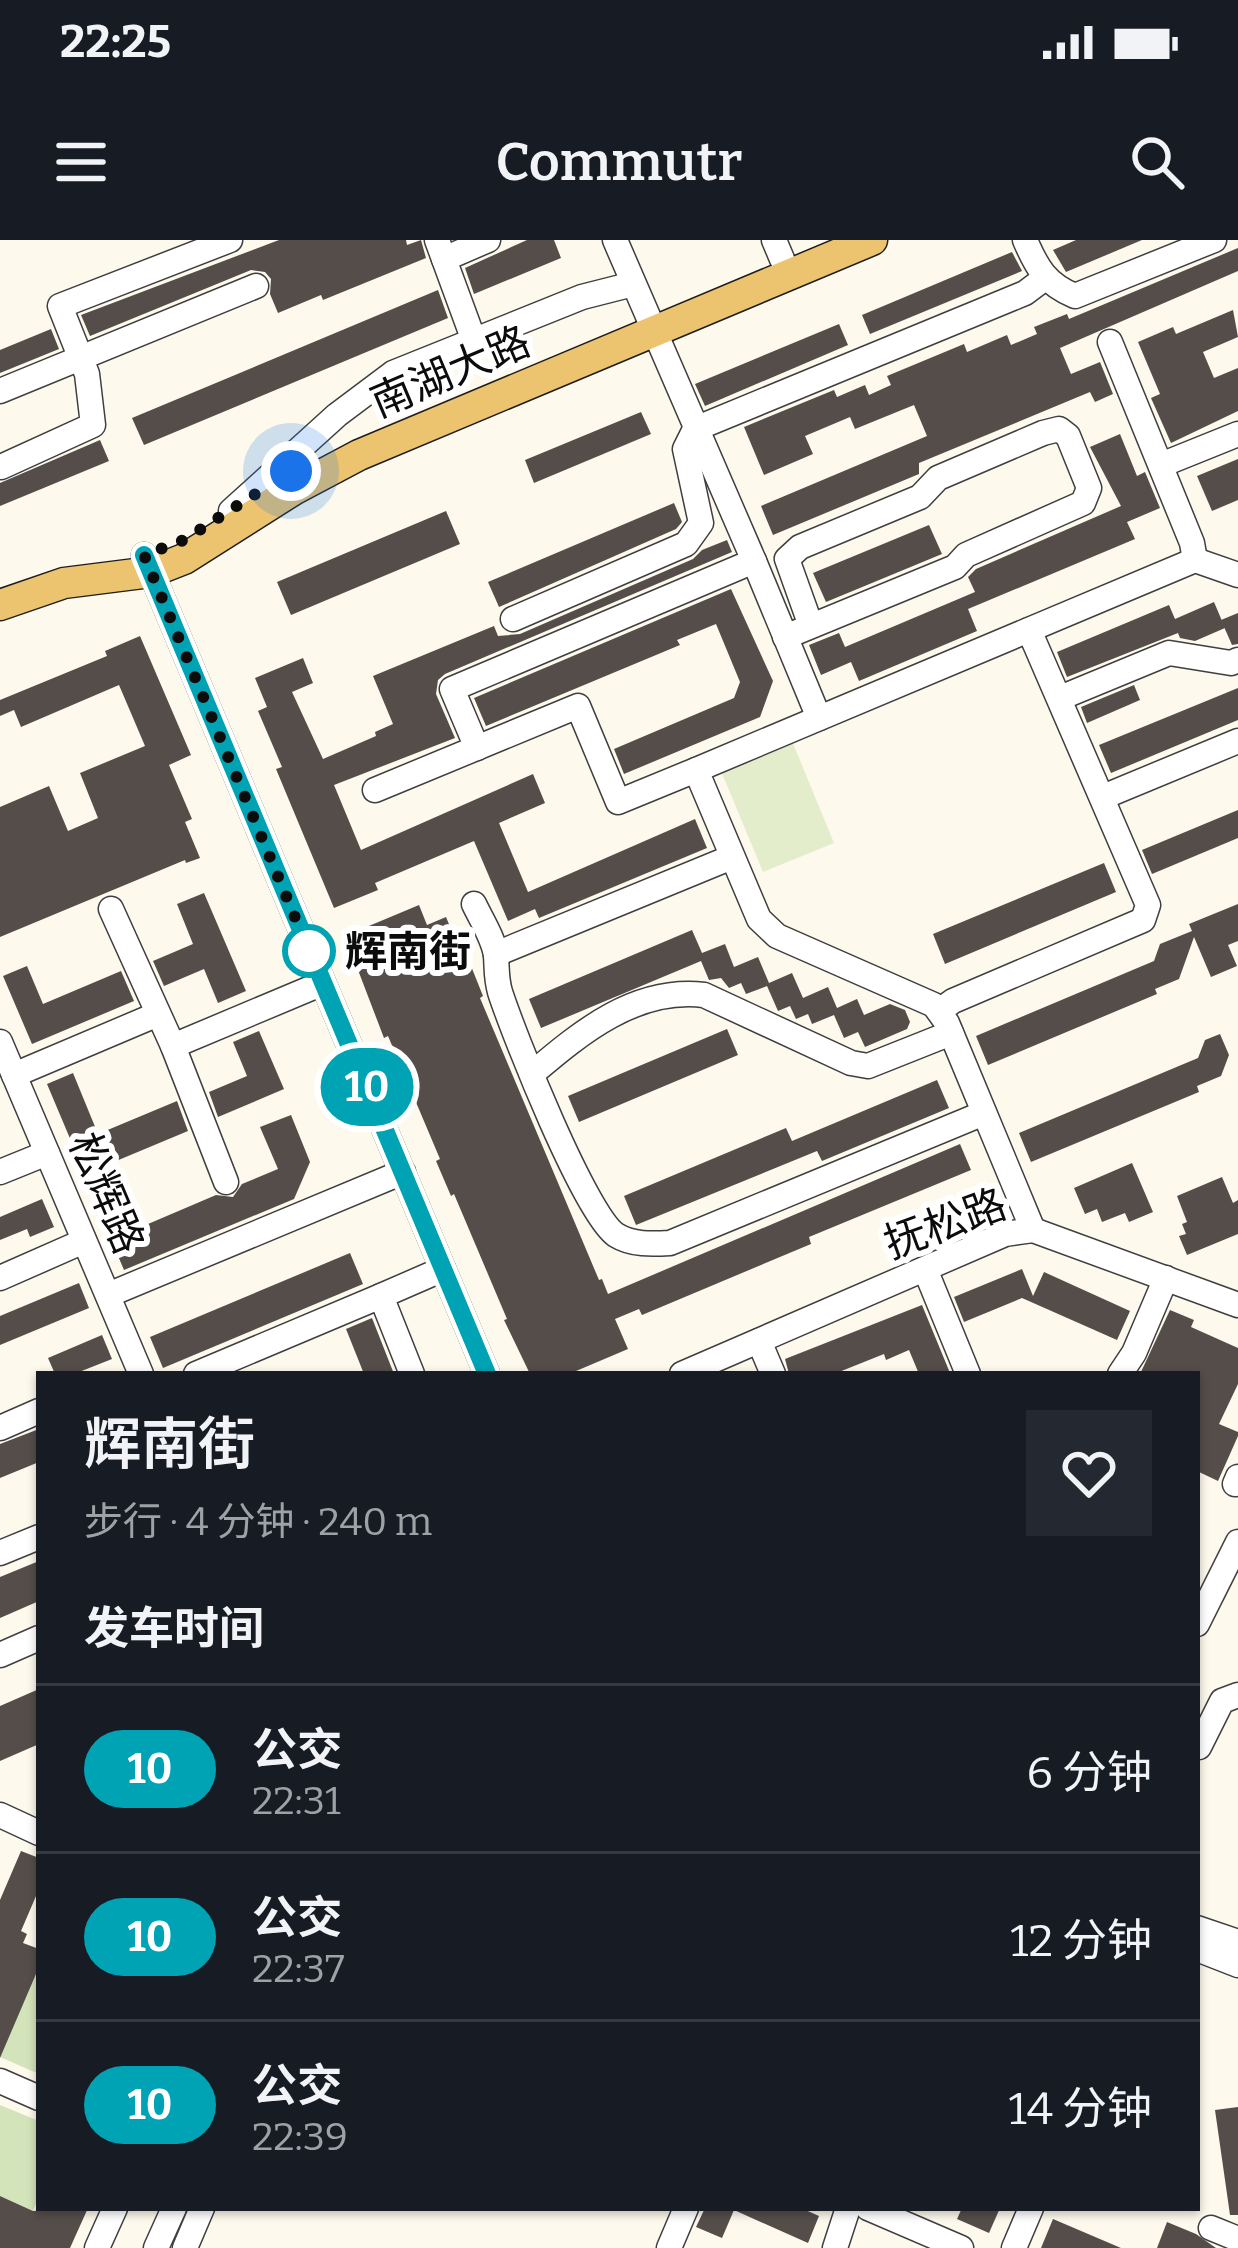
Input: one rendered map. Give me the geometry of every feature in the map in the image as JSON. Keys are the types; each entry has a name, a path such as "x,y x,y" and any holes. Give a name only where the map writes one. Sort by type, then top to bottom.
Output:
{"main road":[{"name":"南湖大路","path":"0,585 56,566 184,560 293,490 359,455 649,322 778,249 825,240"},
{"name":"南湖大路","path":"0,605 147,563 291,471 367,432 872,240"}],"street":[{"path":"1,467 93,425 87,374 60,306 230,240"},
{"path":"473,338 441,250 488,240"},
{"path":"615,240 819,718"},
{"path":"1025,240 1052,286 1075,296 1214,240"},
{"path":"513,620 686,544 701,524 685,449 695,429 1025,293 1045,278"},
{"path":"231,511 337,415 393,373 582,297 633,284"},
{"path":"0,391 256,286"},
{"path":"1110,342 1192,542 1195,560"},
{"path":"477,748 452,689 756,566 788,559 800,548 920,497 938,478 1043,433 1059,429 1068,436 1089,488 1083,503 966,555 955,567 785,637"},
{"path":"1161,465 1238,434"},
{"path":"788,559 812,626"},
{"path":"375,790 578,706 619,802 1195,560 1238,575"},
{"path":"147,563 486,1371"},
{"path":"533,1072 575,1036 614,1013 681,992 704,995 851,1063 868,1066 945,1022 953,1001 1143,920 1148,905 1029,630"},
{"path":"1060,698 1169,653 1231,663 1238,660"},
{"path":"1102,797 1238,741"},
{"path":"696,770 759,919 777,936 934,1005 1033,1230"},
{"path":"496,954 732,857"},
{"path":"474,904 496,954 494,973 502,997 533,1072 595,1212 620,1238 670,1243 984,1113"},
{"path":"111,909 226,1182"},
{"path":"172,1046 322,983"},
{"path":"14,1075 158,1014"},
{"name":"松辉路","path":"0,1042 136,1371"},
{"path":"0,1172 47,1153"},
{"path":"108,1295 403,1172"},
{"name":"抚松路","path":"689,1371 1005,1234 1033,1230 1238,1305"},
{"path":"0,1278 85,1240"},
{"path":"203,1371 443,1269"},
{"path":"925,1269 967,1371"},
{"path":"1122,1371 1166,1278"},
{"path":"381,1296 411,1371"},
{"path":"759,1341 771,1371"},
{"path":"0,1428 36,1413"},
{"path":"0,1553 36,1538"},
{"path":"1200,1620 1238,1543"},
{"path":"0,1655 36,1639"},
{"path":"1200,1744 1222,1701 1238,1695"},
{"path":"3,1825 36,1832"},
{"path":"1200,1929 1238,1942"},
{"path":"1200,1950 1238,1965"},
{"path":"0,2080 36,2097"},
{"path":"97,2248 114,2211"},
{"path":"156,2248 172,2211"},
{"path":"184,2248 201,2211"},
{"path":"669,2248 685,2211"},
{"path":"835,2248 847,2211"},
{"path":"875,2211 961,2248"},
{"path":"1014,2248 1030,2211"},
{"path":"1211,2228 1238,2239"}],"green space":[{"path":"792,741 834,843 763,872 721,771"},
{"path":"36,1973 36,2073 0,2057"},
{"path":"0,2105 36,2120 36,2204 33,2211 0,2196"}],"building":[{"path":"279,240 406,240 407,245 421,240 426,258 278,313 270,294 271,279 265,272 251,270 90,336 81,315"},
{"path":"527,240 554,240 561,258 474,294 465,268"},
{"path":"1076,240 1142,240 1066,272 1053,250"},
{"path":"1238,248 1238,271 1060,348 1071,374 1100,362 1113,394 1095,402 1090,392 919,463 919,474 773,535 761,506 927,436 914,405 855,429 850,417 805,436 813,454 764,475 744,427 834,390 837,397 865,385 869,395 891,385 887,376 964,344 967,352 1007,335 1011,345 1037,334 1034,327 1067,314 1069,319"},
{"path":"1012,252 1022,271 870,334 862,315"},
{"path":"438,290 448,318 144,445 132,418"},
{"path":"1233,310 1238,337 1203,352 1214,378 1238,368 1238,411 1171,443 1151,398 1160,394 1138,342 1173,327 1176,334"},
{"path":"839,324 848,345 705,406 695,384"},
{"path":"51,329 59,349 0,373 0,350"},
{"path":"641,412 651,434 534,483 525,460"},
{"path":"1120,434 1137,476 1145,472 1160,508 1127,522 1135,539 968,609 977,631 859,681 851,662 821,675 809,645 839,633 845,647 975,592 968,577 976,569 1121,506 1090,447"},
{"path":"100,440 109,461 0,506 0,483"},
{"path":"1238,459 1238,500 1212,511 1197,476"},
{"path":"674,503 682,522 676,529 499,607 488,582"},
{"path":"446,511 460,544 291,615 277,582"},
{"path":"929,525 942,554 826,602 813,573"},
{"path":"727,540 732,552 445,674 438,680 436,694 455,738 334,785 361,850 533,774 545,803 499,823 528,892 695,819 707,848 539,918 535,909 508,921 474,841 375,883 378,890 334,908 276,769 282,767 258,711 267,707 255,678 303,658 313,683 292,692 323,759 393,724 373,676 494,626 498,636 520,634"},
{"path":"731,589 773,681 760,717 624,774 614,749 734,698 740,682 716,624 677,640 680,645 486,726 474,698"},
{"path":"1214,602 1225,628 1195,641 1180,638 1178,633 1067,677 1057,652 1169,605 1175,619"},
{"path":"1238,613 1238,644 1232,645 1221,620"},
{"path":"140,636 191,755 169,765 192,819 185,822 200,858 185,860 0,937 0,807 49,786 68,831 98,818 80,773 145,746 119,685 21,727 14,710 0,716 0,700 107,656 105,651"},
{"path":"1134,685 1140,700 1087,723 1081,707"},
{"path":"1238,688 1238,720 1111,773 1099,745"},
{"path":"1238,810 1238,838 1152,874 1142,850"},
{"path":"1104,863 1116,892 945,964 933,934"},
{"path":"204,893 246,991 218,1003 204,969 164,986 153,961 193,944 177,904"},
{"path":"1238,904 1238,941 1228,945 1237,966 1211,977 1194,937 1179,979 1155,989 1157,994 988,1065 976,1036 1154,961 1160,944 1192,931 1189,924"},
{"path":"419,905 427,925 446,917 463,958 467,956 480,998 608,1294 960,1144 971,1170 809,1237 811,1244 642,1315 639,1309 615,1319 628,1349 576,1371 529,1371 436,1161 440,1159 388,1036 384,1038 345,936"},
{"path":"692,930 702,953 725,944 734,967 758,957 769,983 792,973 803,998 828,987 837,1008 857,999 864,1015 890,1004 905,1010 910,1022 907,1029 865,1047 858,1032 844,1038 834,1015 812,1024 808,1014 796,1019 790,1006 778,1011 767,986 746,994 741,983 729,988 721,978 709,980 701,961 541,1028 529,999"},
{"path":"27,966 43,1004 121,971 134,1001 32,1044 3,976"},
{"path":"727,1029 738,1055 579,1122 568,1096"},
{"path":"259,1031 284,1089 218,1117 209,1092 247,1076 233,1042"},
{"path":"1220,1034 1229,1055 1221,1076 1197,1086 1199,1092 1031,1162 1019,1133 1198,1058 1205,1040"},
{"path":"73,1073 98,1134 177,1101 188,1131 85,1174 47,1084"},
{"path":"937,1080 949,1108 822,1161 817,1151 636,1225 624,1196 786,1128 792,1141"},
{"path":"291,1115 310,1162 294,1199 124,1270 95,1202 125,1189 141,1227 216,1195 233,1197 242,1184 278,1169 260,1127"},
{"path":"1132,1163 1153,1212 1129,1222 1125,1213 1102,1222 1097,1209 1085,1214 1074,1188"},
{"path":"1222,1177 1233,1203 1238,1200 1238,1234 1187,1255 1179,1236 1186,1234 1182,1224 1187,1222 1177,1196"},
{"path":"42,1199 54,1227 30,1237 27,1229 0,1240 0,1217"},
{"path":"350,1253 363,1284 163,1368 150,1337"},
{"path":"1022,1269 1033,1296 1044,1272 1130,1311 1117,1340 1022,1298 964,1322 954,1297"},
{"path":"79,1283 89,1308 0,1345 0,1316"},
{"path":"922,1305 949,1371 918,1371 909,1350 886,1360 884,1354 842,1371 788,1371 785,1359"},
{"path":"1170,1310 1194,1320 1191,1327 1238,1348 1238,1384 1219,1424 1238,1436 1218,1481 1200,1472 1200,1371 1141,1371"},
{"path":"372,1318 393,1371 363,1371 346,1329"},
{"path":"102,1335 112,1359 82,1371 54,1371 48,1358"},
{"path":"36,1430 36,1463 0,1478 0,1444"},
{"path":"36,1562 36,1602 0,1618 0,1577"},
{"path":"36,1690 36,1745 0,1761 0,1706"},
{"path":"21,1851 36,1857 36,1896 21,1931 27,1934 23,1943 36,1948 36,1974 0,2058 0,1900"},
{"path":"1238,2107 1238,2215 1230,2215 1215,2110"},
{"path":"0,2196 33,2211 87,2211 70,2248 0,2248"},
{"path":"704,2211 734,2211 722,2238 696,2227"},
{"path":"736,2211 808,2211 819,2216 808,2243"},
{"path":"961,2211 999,2211 989,2233 957,2219"},
{"path":"1053,2219 1121,2248 1041,2248"},
{"path":"1167,2222 1196,2234 1216,2248 1157,2248"}],"bus line":[{"name":"10","path":"144,555 486,1371"}],"place":[{"name":"辉南街","path":"309,951"}],"route":[{"path":"291,471 184,540 144,555 309,951"}]}
